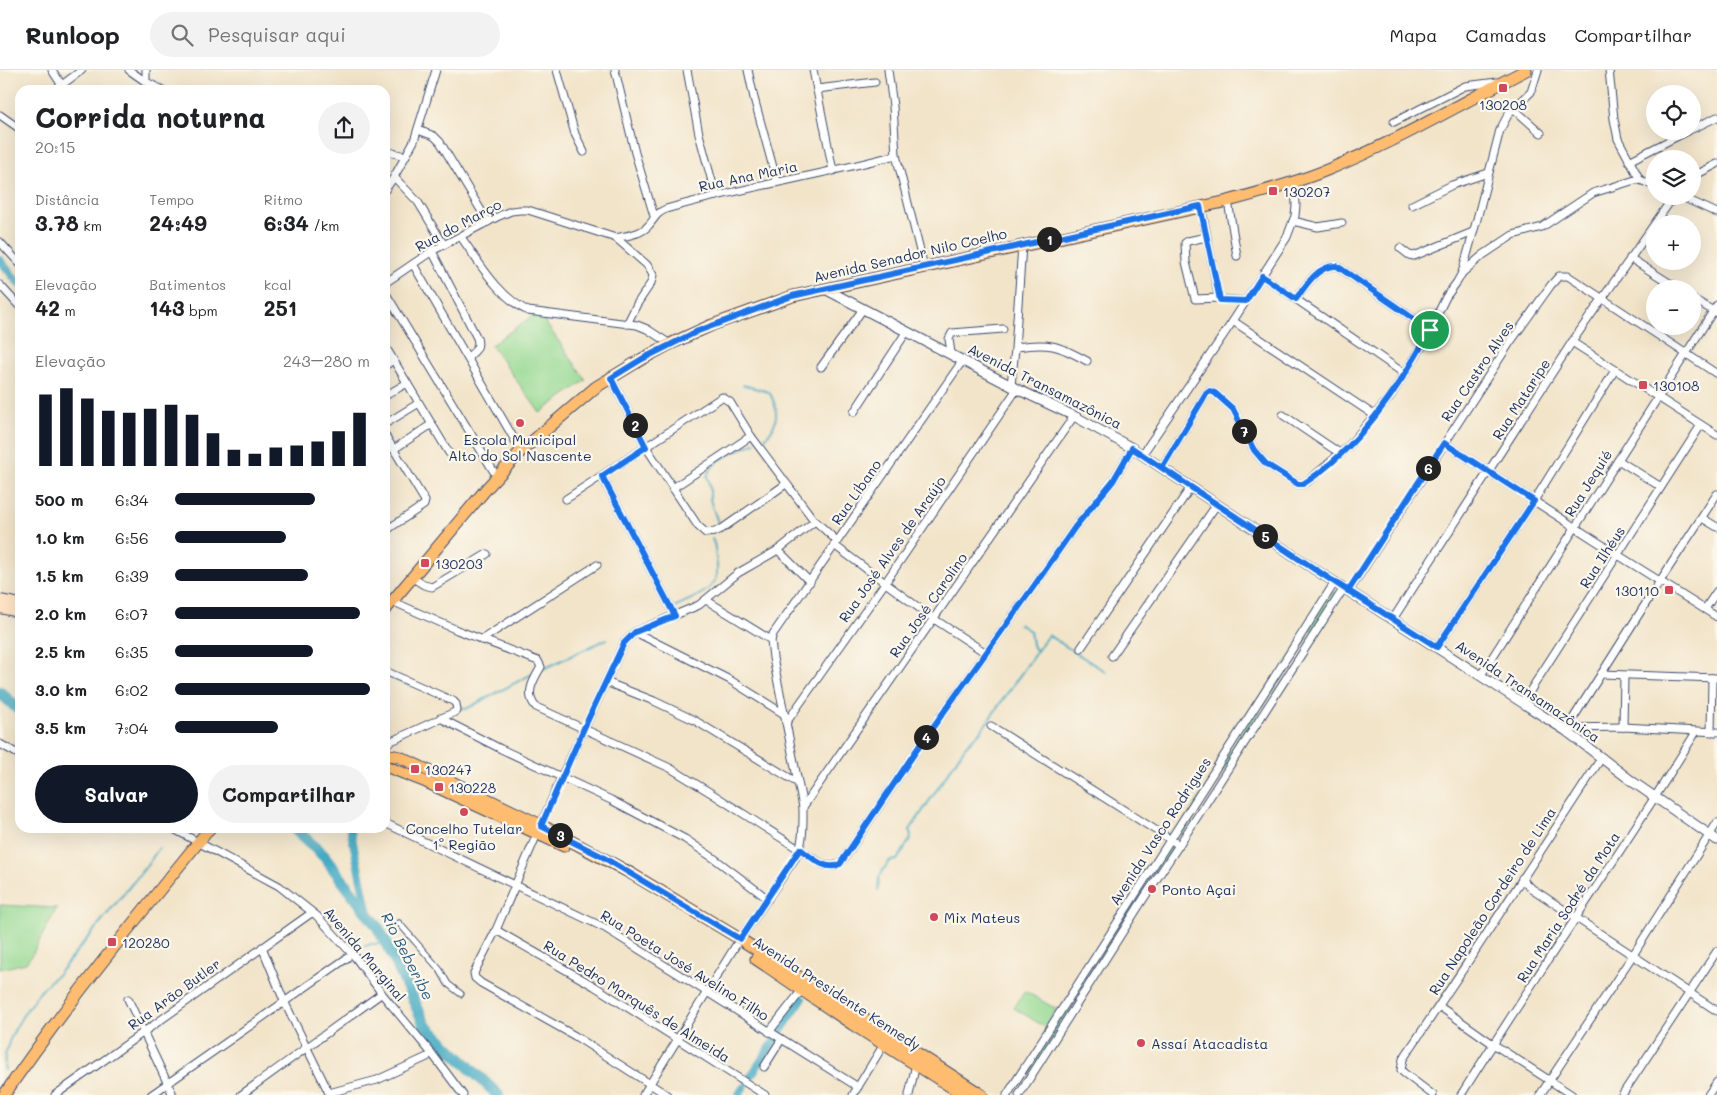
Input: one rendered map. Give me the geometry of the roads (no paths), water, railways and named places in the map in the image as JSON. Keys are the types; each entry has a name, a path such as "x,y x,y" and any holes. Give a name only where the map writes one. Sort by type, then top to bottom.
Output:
{"main road":[{"name":"Avenida Senador Nilo Coelho","path":"390,600 412,578 497,476 521,451 585,396 611,378 670,344 792,296 1228,201 1295,182 1346,162 1377,147 1526,70"},
{"path":"0,600 15,603"},
{"path":"0,608 15,611"},
{"name":"Avenida Presidente Kennedy","path":"390,755 400,757 427,776 608,861 982,1095"},
{"name":"Avenida Presidente Kennedy","path":"390,764 489,800 539,829"},
{"name":"Avenida Presidente Kennedy","path":"390,767 427,776"},
{"path":"4,1095 35,1050 83,987 205,833"},
{"name":"Avenida Presidente Kennedy","path":"738,942 802,990 964,1095"}],"street":[{"path":"52,70 61,84 82,70"},
{"path":"129,70 152,85"},
{"path":"146,70 146,82"},
{"path":"390,183 418,130 436,70"},
{"path":"557,70 575,134 584,152"},
{"path":"615,70 635,153 654,216"},
{"path":"686,70 699,134 716,196"},
{"path":"748,70 777,182"},
{"path":"813,70 833,171"},
{"path":"888,70 896,155 924,267"},
{"path":"1462,273 1500,130 1509,113 1531,92 1538,70"},
{"path":"1609,70 1615,130 1618,140 1640,180"},
{"path":"1394,122 1465,86 1505,81"},
{"path":"817,89 874,82"},
{"path":"1514,108 1541,134"},
{"path":"0,115 15,124"},
{"path":"1701,125 1717,117"},
{"path":"418,130 434,136 440,142 488,222"},
{"path":"1629,160 1670,140"},
{"path":"390,152 405,156"},
{"name":"Rua Ana Maria","path":"616,238 642,231 649,226 654,216 666,208 896,155"},
{"path":"1701,172 1717,164"},
{"path":"1412,205 1452,185 1488,173"},
{"path":"394,177 418,202 444,245"},
{"path":"1162,468 1206,394 1210,391 1215,393 1236,413 1259,457 1271,468 1298,484 1307,482 1352,443 1390,397 1430,330 1446,297 1462,273 1502,242 1522,232 1542,227 1593,193 1629,181 1640,180 1646,182"},
{"path":"1142,455 1233,321 1287,237 1296,205 1295,182"},
{"path":"1228,201 1237,256"},
{"name":"Rua Mataripe","path":"1393,619 1572,342 1668,205"},
{"path":"1700,205 1717,213"},
{"path":"1200,206 1219,298"},
{"name":"Rua do Março","path":"390,280 432,251 488,222 511,211 528,210 616,238 647,265 653,275 651,283 627,324"},
{"path":"1293,221 1318,227 1342,224"},
{"path":"1400,248 1409,255 1414,256 1473,232"},
{"path":"461,237 498,288 517,305 528,311 627,324 647,329 670,344"},
{"path":"1206,238 1184,243 1194,297 1197,300 1219,298 1222,300 1246,301"},
{"path":"0,242 15,258"},
{"name":"Rua José Alves de Araújo","path":"786,723 885,583 1014,387 1022,245"},
{"path":"432,251 477,338 478,348 468,357"},
{"path":"1630,258 1664,280"},
{"path":"413,264 521,451"},
{"path":"1296,299 1317,273 1330,266 1337,266 1430,330"},
{"path":"1262,276 1405,374"},
{"name":"Rua Castro Alves","path":"1346,589 1509,344 1551,285 1560,276 1568,276 1602,300"},
{"path":"0,286 15,302"},
{"name":"Avenida Transamazônica","path":"824,289 1074,416 1132,448 1335,582 1566,729 1655,798 1713,838"},
{"path":"390,300 497,476"},
{"path":"1602,300 1717,374"},
{"path":"1701,302 1716,309"},
{"path":"822,367 863,309"},
{"name":"Rua Jequié","path":"1481,675 1685,354 1716,309"},
{"path":"1233,321 1374,416"},
{"path":"951,354 949,339 952,333 1003,329"},
{"path":"854,412 906,331"},
{"path":"1572,342 1717,435"},
{"path":"1016,347 1036,344 1048,345 1088,360"},
{"path":"390,354 449,453"},
{"path":"390,363 394,360"},
{"name":"Rua Líbano","path":"771,640 778,626 963,360"},
{"path":"1437,647 1534,501 1615,370"},
{"path":"611,378 646,447 702,531 709,533 723,528 786,484"},
{"path":"390,393 407,383"},
{"path":"566,499 719,398 724,398 730,402 751,436 815,522 835,543 934,619 986,653"},
{"path":"390,421 420,403"},
{"path":"1283,415 1341,454"},
{"name":"Rua José Carolino","path":"803,807 1074,416"},
{"path":"394,449 432,424"},
{"name":"Rua Ilhéus","path":"1523,702 1701,425"},
{"path":"673,488 751,436"},
{"path":"390,443 425,501 424,505 390,527"},
{"path":"1444,443 1717,617"},
{"path":"390,604 538,661 541,667 534,679 530,695 532,703 536,707 670,768 822,864 836,866 840,864 918,748 1075,527 1113,481 1132,448"},
{"path":"1618,460 1661,487"},
{"path":"602,476 675,616"},
{"path":"1081,648 1191,487"},
{"path":"1566,729 1717,494"},
{"path":"1112,656 1217,504"},
{"path":"1702,518 1717,527"},
{"path":"667,1095 575,1036 481,983 474,975 496,930 561,778 624,643 635,632 699,605 738,573 778,550 815,522"},
{"path":"778,550 810,582"},
{"path":"412,578 432,587 487,554"},
{"path":"481,640 597,565"},
{"name":"Avenida Vasco Rodrigues","path":"1007,1095 1335,582"},
{"name":"Avenida Vasco Rodrigues","path":"1019,1095 1314,633 1346,589"},
{"path":"1705,609 1717,591"},
{"path":"642,1095 738,942 800,849 803,807 771,640 706,600"},
{"path":"1306,628 1314,633"},
{"path":"635,632 723,676 784,714"},
{"path":"390,673 442,696 457,707 440,718 390,742"},
{"path":"1566,729 1623,727 1714,732 1715,678 1602,674"},
{"path":"1623,727 1624,676"},
{"path":"606,682 654,701 694,720 798,783"},
{"path":"440,718 561,778 611,800 700,847 768,898"},
{"path":"991,726 1179,845"},
{"name":"Rua Maria Sodré da Mota","path":"1461,1095 1696,732"},
{"path":"0,744 15,752"},
{"name":"Rua Napoleão Cordeiro de Lima","path":"1433,1095 1404,1073 1402,1070 1403,1058 1488,933 1602,757"},
{"path":"1540,1095 1713,838 1717,823"},
{"name":"Rua Poeta José Avelino Filho","path":"390,825 605,928 858,1087"},
{"name":"Avenida Marginal","path":"181,833 279,886 317,916 355,957 434,1055 463,1095"},
{"path":"1520,882 1717,1011"},
{"name":"Rua Arão Butler","path":"55,1095 310,914"},
{"path":"399,923 440,970 448,984 461,994"},
{"name":"Rua Pedro Marquês de Almeida","path":"496,930 594,986 765,1095"},
{"path":"262,947 283,999 329,1094 377,1080 427,1057"},
{"path":"1622,1095 1717,951"},
{"path":"151,1095 166,1081 283,999 347,958"},
{"path":"764,1067 776,1037 802,990"},
{"path":"241,1095 378,996"},
{"path":"128,999 172,1095"},
{"path":"1439,1006 1493,1044 1572,1095"},
{"path":"853,1095 884,1044"},
{"path":"909,1095 916,1064"},
{"path":"1020,1074 1029,1080"},
{"path":"1708,1095 1717,1082"}],"waterway":[{"path":"0,260 15,279"},
{"path":"743,385 769,392 775,404 775,422 770,433 765,438"},
{"path":"712,530 718,523 711,504 710,485 707,477 714,465 720,460 741,448 755,443"},
{"path":"674,607 700,595 712,585 716,578 715,546 712,539"},
{"path":"1019,624 1030,631 1032,645 1037,651"},
{"path":"878,890 879,877 889,861 897,860 911,838 910,830 965,747 981,731 1048,635 1106,672"},
{"path":"543,669 607,639"},
{"path":"459,706 466,709 534,673"},
{"path":"390,677 410,686"},
{"name":"Rio Beberibe","path":"0,692 15,706"},
{"name":"Rio Beberibe","path":"299,833 324,856 377,926 425,1025 498,1095"},
{"path":"351,833 368,914"},
{"path":"5,1070 8,1045 14,1031 31,1004 59,973 159,848"},
{"path":"352,951 371,944 386,944"},
{"path":"747,1082 802,999"},
{"path":"739,1094 743,1088"},
{"path":"145,1095 153,1089"}],"place":[{"name":"130208","path":"1503,88"},
{"name":"130207","path":"1273,191"},
{"name":"130108","path":"1643,385"},
{"name":"Escola Municipal Alto do Sol Nascente","path":"520,423"},
{"name":"130203","path":"425,563"},
{"name":"130110","path":"1669,590"},
{"name":"130247","path":"415,769"},
{"name":"130228","path":"439,787"},
{"name":"Concelho Tutelar 1° Região","path":"464,812"},
{"name":"Ponto Açai","path":"1152,889"},
{"name":"Mix Mateus","path":"934,917"},
{"name":"120280","path":"112,942"},
{"name":"Assaí Atacadista","path":"1141,1043"}]}
